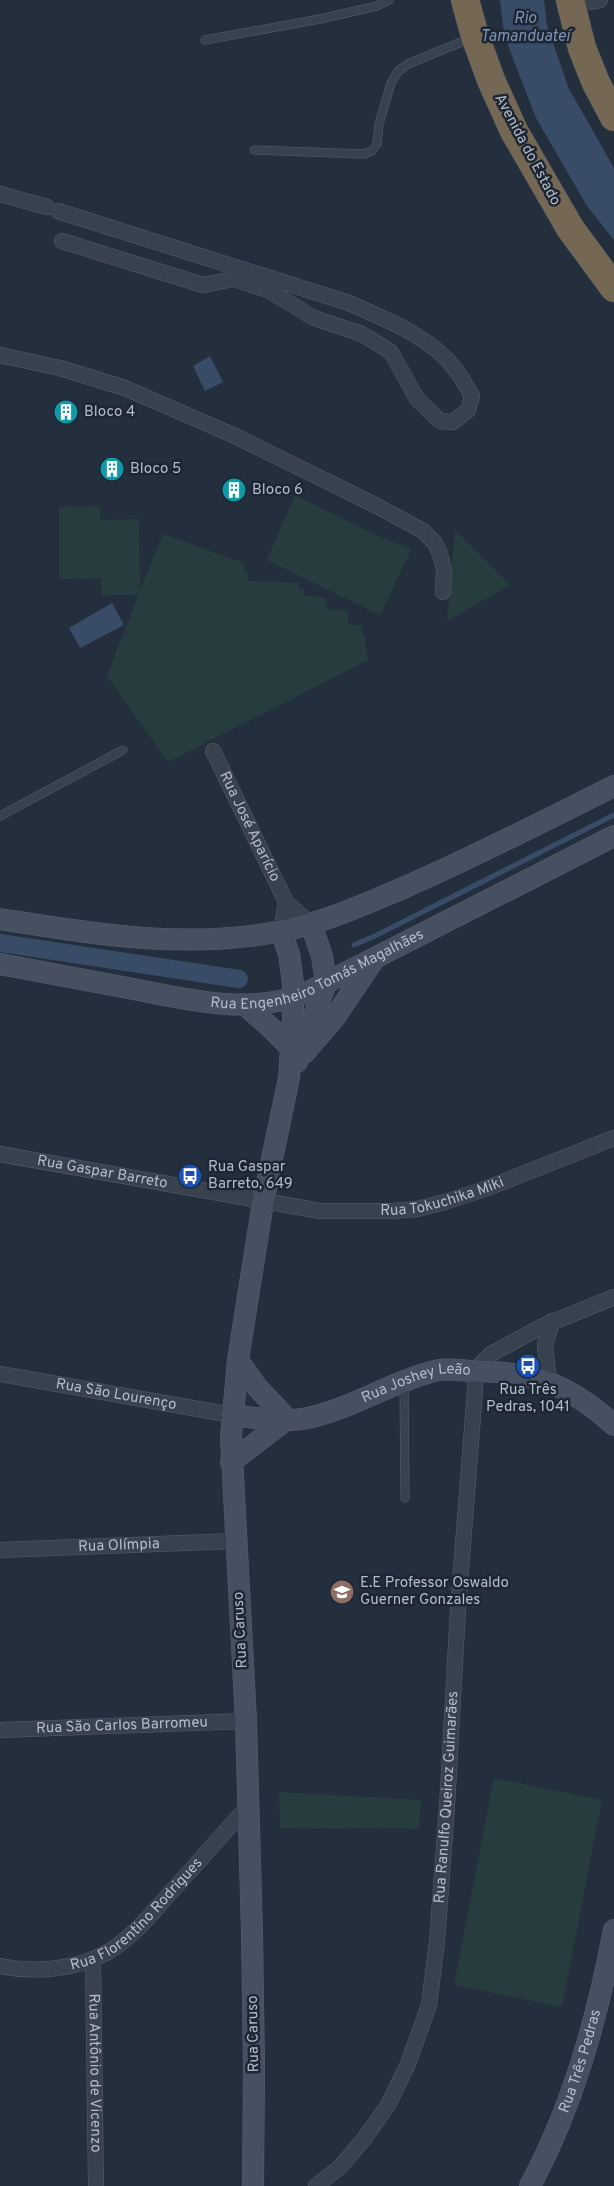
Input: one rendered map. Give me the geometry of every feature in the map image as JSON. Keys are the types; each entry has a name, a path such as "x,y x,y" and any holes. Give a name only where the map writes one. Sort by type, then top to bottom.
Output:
{"highway":[{"name":"Avenida do Estado","path":"465,0 475,36 491,80 514,131 570,228 614,288"},
{"path":"571,3 582,48 596,83 614,117"}],"street":[{"path":"571,3 600,0"},
{"path":"0,194 340,300 390,322 426,342 456,369 472,396 468,410 453,422 440,421 417,399 391,352 362,334 314,318 268,290 234,279 203,285 62,241"},
{"path":"0,355 60,368 125,388 236,436 375,505 423,531 435,543 444,569 443,592"},
{"name":"Rua José Aparício","path":"213,751 286,902 312,929"},
{"path":"0,919 142,939 178,940 283,937 312,929 336,916 412,884 614,786"},
{"name":"Rua Engenheiro Tomás Magalhães","path":"0,964 192,1000 246,1006 269,1004 293,991 374,958 614,836"},
{"path":"283,937 286,902"},
{"path":"312,929 322,956 326,978"},
{"name":"Rua Caruso","path":"283,937 292,969 295,1053"},
{"path":"246,1006 295,1053 327,1028 374,958"},
{"name":"Rua Caruso","path":"253,2186 254,2058 246,1721 231,1462 232,1414 238,1360 263,1202 289,1078 295,1053 326,978"},
{"name":"Rua Tokuchika Miki","path":"263,1202 320,1212 362,1213 417,1208 445,1202 485,1189 614,1138"},
{"name":"Rua Gaspar Barreto","path":"0,1154 263,1202"},
{"name":"Rua Joshey Leão","path":"232,1414 254,1418 307,1418 441,1370 474,1371 491,1354 552,1321 614,1297"},
{"path":"549,1382 545,1346 552,1321"},
{"path":"231,1462 287,1419 256,1386 238,1360"},
{"path":"474,1371 508,1372 549,1382 598,1412 614,1425"},
{"name":"Rua Ranulfo Queiroz Guimarães","path":"316,2186 340,2167 388,2105 421,2033 429,2005 437,1940 447,1807 458,1609 475,1390 474,1371"},
{"name":"Rua São Lourenço","path":"0,1374 232,1414"},
{"name":"Rua Olímpia","path":"0,1550 236,1541"},
{"name":"Rua São Carlos Barromeu","path":"0,1730 246,1721"},
{"name":"Rua Florentino Rodrigues","path":"0,1966 32,1970 63,1967 93,1959 109,1951 132,1933 247,1807"},
{"name":"Rua Três Pedras","path":"530,2186 566,2110 596,2012 614,1930"},
{"name":"Rua Antônio de Vicenzo","path":"93,1959 96,2186"}],"lane":[{"path":"205,40 320,19 377,6 389,0"},
{"path":"254,150 364,154 372,151 377,144 379,124 391,83 398,71 408,64 475,36"},
{"path":"0,816 123,750"},
{"path":"404,1382 405,1498"}],"green space":[{"path":"295,495 411,550 380,615 267,560"},
{"path":"100,506 100,520 139,519 140,591 163,534 244,563 243,570 247,571 248,581 299,583 299,589 304,589 303,595 326,598 327,610 348,610 348,625 362,625 362,635 364,635 368,660 168,762 107,676 139,594 102,596 101,578 59,579 59,507"},
{"path":"455,530 510,585 447,621"},
{"path":"494,1778 602,1800 562,2007 454,1985"},
{"path":"279,1792 421,1800 419,1829 280,1828"}],"water":[{"name":"Rio Tamanduateí","path":"500,0 544,0 547,26 569,89 614,168 614,240 587,206 536,118 504,35"},
{"path":"210,356 223,382 205,391 193,366"},
{"path":"112,603 124,625 80,648 69,628"}],"waterway":[{"path":"354,945 614,815"},
{"path":"0,943 239,979"}],"place":[{"name":"Bloco 4","path":"66,412"},
{"name":"Bloco 5","path":"112,469"},
{"name":"Bloco 6","path":"234,490"},
{"name":"Rua Gaspar Barreto, 649","path":"190,1176"},
{"name":"Rua Três Pedras, 1041","path":"528,1366"},
{"name":"E.E Professor Oswaldo Guerner Gonzales","path":"342,1592"}]}
